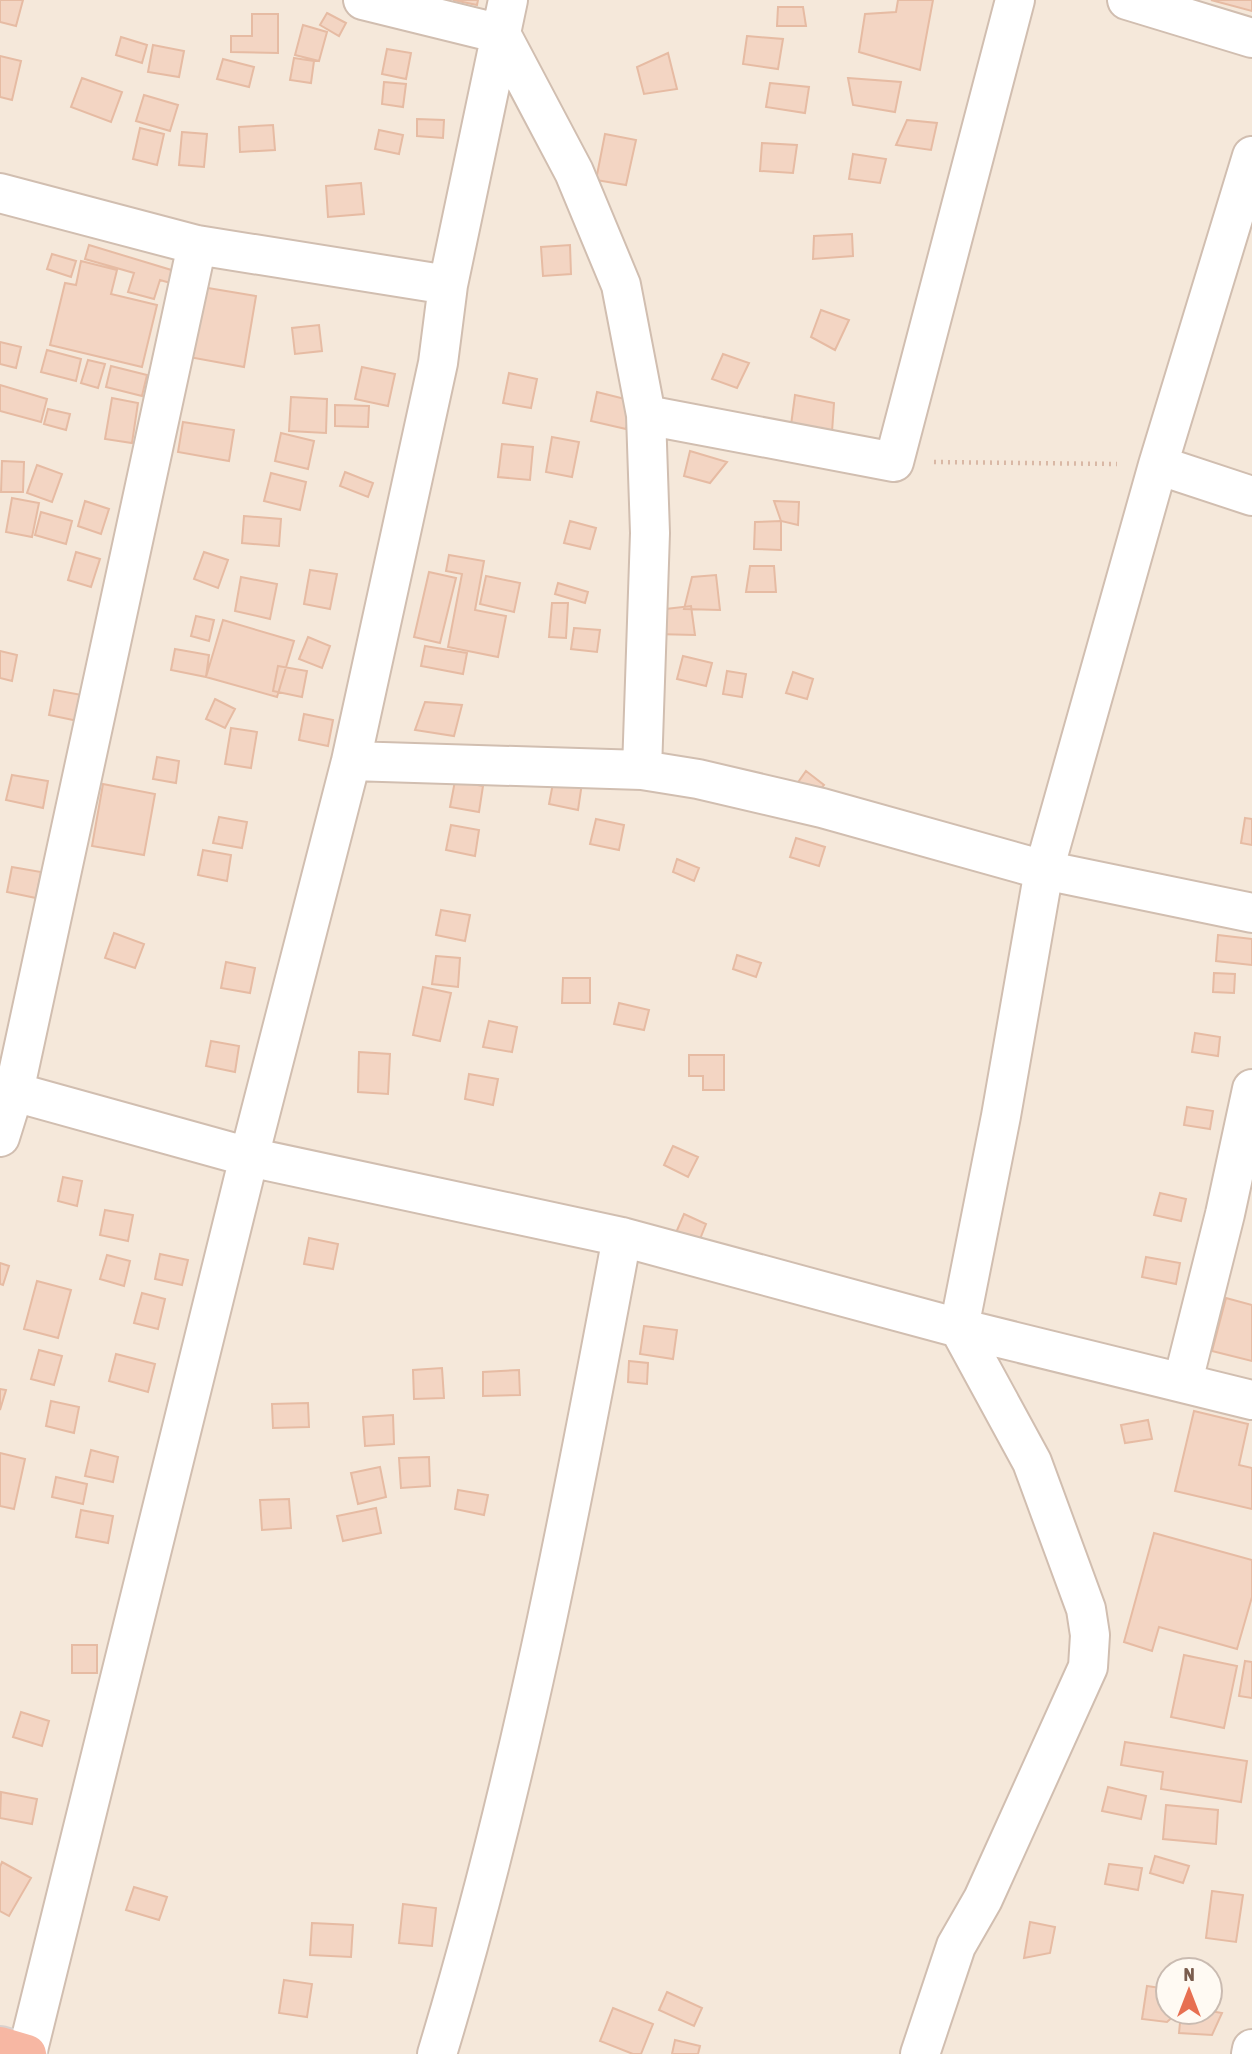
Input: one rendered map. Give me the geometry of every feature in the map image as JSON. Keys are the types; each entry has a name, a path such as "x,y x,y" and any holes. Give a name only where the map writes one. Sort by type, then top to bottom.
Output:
{"highway":[{"path":"0,2046 27,2054"}],"street":[{"path":"363,0 505,17"},
{"path":"646,415 894,462 1015,0"},
{"path":"1127,0 1252,38"},
{"path":"27,2054 249,1157 351,761 438,363 448,285 505,17"},
{"path":"505,17 621,285 646,415 650,533 642,770"},
{"path":"920,2054 956,1946 989,1887 1088,1667 1091,1649 1086,1609 1032,1461 959,1328 1001,1116 1044,870 1158,465 1252,156"},
{"path":"0,193 197,246 448,285"},
{"path":"0,1137 7,1090 197,246"},
{"path":"1158,465 1252,496"},
{"path":"351,761 642,770 698,779 822,808 1044,870 1252,913"},
{"path":"1183,1381 1226,1214 1252,1088"},
{"path":"7,1090 249,1157 622,1237 959,1328 1252,1400"},
{"path":"437,2054 468,1952 545,1630 582,1454 622,1237"}],"path":[{"path":"894,462 1158,465"}],"shaded area":[{"path":"0,0 1252,0 1252,2054 0,2054"}],"building":[{"path":"0,0 23,0 16,26 0,22"},
{"path":"453,0 478,0 477,5"},
{"path":"898,0 933,0 920,70 859,52 865,14 896,12"},
{"path":"1211,0 1252,0 1252,11"},
{"path":"778,7 803,7 806,26 777,26"},
{"path":"327,13 346,23 339,36 320,25"},
{"path":"252,14 278,14 278,53 231,52 231,36 252,36"},
{"path":"303,25 327,32 319,61 295,55"},
{"path":"747,36 783,39 778,69 743,64"},
{"path":"121,37 147,45 142,63 116,55"},
{"path":"153,45 184,51 179,77 148,72"},
{"path":"387,49 411,53 406,79 382,74"},
{"path":"668,53 677,89 644,94 637,67"},
{"path":"0,56 21,61 12,100 0,97"},
{"path":"294,58 314,61 311,83 290,80"},
{"path":"223,59 254,67 249,87 217,79"},
{"path":"82,78 122,92 111,122 71,107"},
{"path":"848,78 901,82 895,112 853,105"},
{"path":"384,82 406,84 403,107 382,104"},
{"path":"770,83 809,87 805,113 766,107"},
{"path":"144,95 178,105 170,131 136,121"},
{"path":"417,119 444,120 443,138 417,136"},
{"path":"907,120 937,123 931,150 896,145"},
{"path":"273,125 275,150 240,152 239,127"},
{"path":"140,128 164,134 157,165 133,159"},
{"path":"379,130 403,135 399,154 375,149"},
{"path":"182,132 207,134 204,167 179,165"},
{"path":"605,134 636,140 626,185 596,180"},
{"path":"762,143 797,145 793,173 760,171"},
{"path":"853,154 886,159 880,183 849,179"},
{"path":"361,183 364,214 328,217 326,186"},
{"path":"852,234 853,256 813,259 814,236"},
{"path":"89,245 178,272 174,284 160,280 154,299 128,292 134,273 85,259"},
{"path":"570,245 571,274 543,276 541,247"},
{"path":"52,254 76,261 71,277 47,269"},
{"path":"81,261 117,270 111,294 157,305 142,367 50,345 65,283 76,285"},
{"path":"202,287 256,296 244,367 189,357"},
{"path":"821,310 849,320 835,350 811,337"},
{"path":"319,325 322,351 295,354 292,328"},
{"path":"0,342 21,347 16,368 0,364"},
{"path":"47,350 81,359 76,381 41,372"},
{"path":"723,354 749,363 737,388 712,379"},
{"path":"88,360 105,364 98,388 81,383"},
{"path":"111,366 147,375 142,396 106,387"},
{"path":"362,367 395,374 388,406 355,399"},
{"path":"509,373 537,379 531,408 503,403"},
{"path":"0,385 47,399 41,422 0,411"},
{"path":"597,392 633,401 626,429 591,421"},
{"path":"795,395 834,403 832,432 791,425"},
{"path":"291,397 327,399 326,433 289,431"},
{"path":"112,398 138,403 132,443 105,439"},
{"path":"335,405 369,406 368,427 335,426"},
{"path":"48,409 70,414 66,430 44,424"},
{"path":"183,422 234,430 229,461 178,452"},
{"path":"281,433 314,441 308,469 275,461"},
{"path":"552,437 579,442 572,477 546,472"},
{"path":"502,444 533,447 530,480 498,477"},
{"path":"690,451 727,462 710,483 684,476"},
{"path":"2,461 24,462 23,492 1,492"},
{"path":"37,465 62,474 52,502 27,493"},
{"path":"345,472 373,483 368,497 340,486"},
{"path":"271,473 306,482 300,510 264,501"},
{"path":"12,498 39,503 32,537 6,532"},
{"path":"85,501 109,509 101,534 78,526"},
{"path":"774,501 799,502 798,525 781,521"},
{"path":"41,512 72,521 66,544 35,535"},
{"path":"244,516 281,519 279,546 242,543"},
{"path":"570,521 596,528 590,549 564,543"},
{"path":"781,521 781,550 754,549 755,522"},
{"path":"76,552 100,559 91,587 68,580"},
{"path":"204,552 228,560 218,588 194,579"},
{"path":"449,555 484,561 475,610 506,616 498,657 448,647 462,574 446,571"},
{"path":"750,566 774,566 776,592 746,592"},
{"path":"310,570 337,574 330,609 304,604"},
{"path":"429,572 456,578 440,643 414,637"},
{"path":"716,575 720,610 684,609 692,577"},
{"path":"486,576 520,583 514,612 480,604"},
{"path":"241,577 277,584 270,619 235,611"},
{"path":"558,583 588,592 585,603 555,594"},
{"path":"552,603 568,603 566,638 549,637"},
{"path":"691,606 695,635 655,634 657,610"},
{"path":"196,616 214,620 209,641 191,636"},
{"path":"223,620 294,641 277,697 206,677"},
{"path":"574,628 600,630 597,652 571,649"},
{"path":"308,637 330,646 322,668 299,659"},
{"path":"425,646 467,653 463,674 421,666"},
{"path":"175,649 209,655 206,677 171,670"},
{"path":"0,651 17,655 12,681 0,678"},
{"path":"683,656 712,663 706,686 677,679"},
{"path":"278,666 307,671 302,697 273,691"},
{"path":"727,671 746,674 742,697 723,694"},
{"path":"793,672 813,679 807,699 786,693"},
{"path":"54,690 82,695 78,721 49,715"},
{"path":"215,699 235,709 225,728 206,719"},
{"path":"425,702 462,705 454,736 415,730"},
{"path":"304,714 333,720 328,746 299,740"},
{"path":"231,728 257,732 251,768 225,764"},
{"path":"157,757 179,761 176,783 153,779"},
{"path":"806,771 824,785 811,801 794,788"},
{"path":"12,775 48,781 43,808 6,800"},
{"path":"554,778 582,783 578,810 549,804"},
{"path":"455,781 483,786 479,812 450,807"},
{"path":"103,784 155,794 144,855 92,846"},
{"path":"219,817 247,822 242,848 213,843"},
{"path":"1245,818 1252,819 1252,845 1241,843"},
{"path":"596,819 624,825 619,850 590,844"},
{"path":"451,825 479,830 475,856 446,850"},
{"path":"796,838 825,847 819,866 790,857"},
{"path":"203,850 231,855 227,881 198,875"},
{"path":"677,859 699,868 694,881 673,872"},
{"path":"12,867 41,872 36,898 7,892"},
{"path":"441,910 470,915 465,941 436,935"},
{"path":"114,933 144,944 135,968 105,958"},
{"path":"1218,935 1252,939 1252,965 1216,961"},
{"path":"737,955 761,963 756,977 733,969"},
{"path":"436,956 460,958 458,987 432,984"},
{"path":"226,962 255,968 250,993 221,988"},
{"path":"1214,973 1235,974 1234,993 1213,992"},
{"path":"563,978 590,978 590,1003 562,1003"},
{"path":"423,987 451,993 440,1041 413,1035"},
{"path":"619,1003 649,1010 644,1030 614,1024"},
{"path":"489,1021 517,1027 512,1052 483,1047"},
{"path":"1195,1033 1220,1037 1218,1056 1192,1052"},
{"path":"211,1041 239,1046 235,1072 206,1066"},
{"path":"359,1052 390,1054 388,1094 358,1092"},
{"path":"689,1055 724,1055 724,1090 703,1090 703,1076 689,1076"},
{"path":"469,1074 498,1079 493,1105 465,1099"},
{"path":"1187,1107 1213,1111 1210,1129 1184,1125"},
{"path":"673,1146 698,1157 688,1177 664,1165"},
{"path":"63,1177 82,1181 77,1206 58,1201"},
{"path":"1160,1193 1186,1199 1181,1221 1154,1215"},
{"path":"105,1210 133,1215 128,1241 100,1235"},
{"path":"684,1214 706,1224 698,1244 675,1235"},
{"path":"309,1238 338,1244 333,1269 304,1264"},
{"path":"160,1254 188,1260 182,1285 155,1279"},
{"path":"107,1255 130,1261 124,1286 100,1279"},
{"path":"1146,1257 1180,1263 1176,1284 1142,1277"},
{"path":"0,1263 9,1266 3,1285 0,1284"},
{"path":"37,1281 71,1290 58,1338 24,1329"},
{"path":"142,1293 165,1299 158,1329 134,1323"},
{"path":"1226,1298 1252,1305 1252,1361 1212,1351"},
{"path":"644,1326 677,1330 673,1359 640,1354"},
{"path":"39,1350 62,1356 54,1385 31,1379"},
{"path":"116,1354 155,1364 148,1392 109,1381"},
{"path":"629,1361 648,1363 647,1384 628,1382"},
{"path":"442,1368 444,1398 414,1399 413,1370"},
{"path":"519,1370 520,1395 483,1396 483,1372"},
{"path":"0,1389 6,1390 0,1410"},
{"path":"51,1401 79,1407 74,1433 46,1426"},
{"path":"308,1403 309,1427 273,1428 272,1404"},
{"path":"1194,1411 1248,1424 1239,1465 1252,1468 1252,1509 1175,1491"},
{"path":"393,1415 394,1444 365,1446 363,1417"},
{"path":"1148,1420 1152,1439 1125,1443 1121,1425"},
{"path":"91,1450 118,1457 113,1482 85,1476"},
{"path":"0,1453 25,1459 14,1509 0,1506"},
{"path":"429,1457 430,1486 401,1488 399,1458"},
{"path":"380,1467 386,1497 358,1504 351,1473"},
{"path":"56,1477 87,1484 83,1504 52,1497"},
{"path":"458,1490 488,1495 484,1515 455,1509"},
{"path":"289,1499 291,1528 262,1530 260,1500"},
{"path":"376,1508 381,1533 343,1541 337,1516"},
{"path":"81,1510 113,1516 108,1543 76,1537"},
{"path":"1154,1533 1252,1560 1252,1597 1237,1649 1159,1627 1152,1651 1124,1642"},
{"path":"72,1645 97,1645 97,1673 72,1673"},
{"path":"1184,1655 1237,1666 1224,1728 1171,1717"},
{"path":"1245,1661 1252,1662 1252,1698 1239,1696"},
{"path":"21,1712 49,1721 42,1746 13,1737"},
{"path":"1125,1742 1247,1761 1241,1802 1161,1789 1163,1772 1121,1765"},
{"path":"1108,1787 1146,1796 1141,1819 1102,1811"},
{"path":"1,1792 37,1799 32,1824 0,1818"},
{"path":"1166,1805 1218,1810 1216,1844 1163,1839"},
{"path":"1155,1856 1189,1866 1183,1883 1150,1873"},
{"path":"2,1862 31,1878 9,1916 0,1911"},
{"path":"1109,1864 1142,1868 1138,1890 1105,1884"},
{"path":"134,1887 167,1897 159,1920 126,1910"},
{"path":"1212,1891 1243,1895 1236,1942 1206,1938"},
{"path":"403,1904 436,1908 432,1946 399,1943"},
{"path":"1030,1922 1055,1927 1050,1953 1024,1958"},
{"path":"312,1923 353,1925 351,1957 310,1955"},
{"path":"284,1980 312,1984 307,2017 279,2013"},
{"path":"1147,1986 1154,1987 1154,2020 1142,2019"},
{"path":"667,1992 702,2008 694,2026 659,2010"},
{"path":"613,2008 653,2024 641,2054 633,2054 600,2041"},
{"path":"1180,2026 1216,2026 1212,2035 1179,2033"},
{"path":"675,2040 700,2046 698,2054 672,2054"}]}
